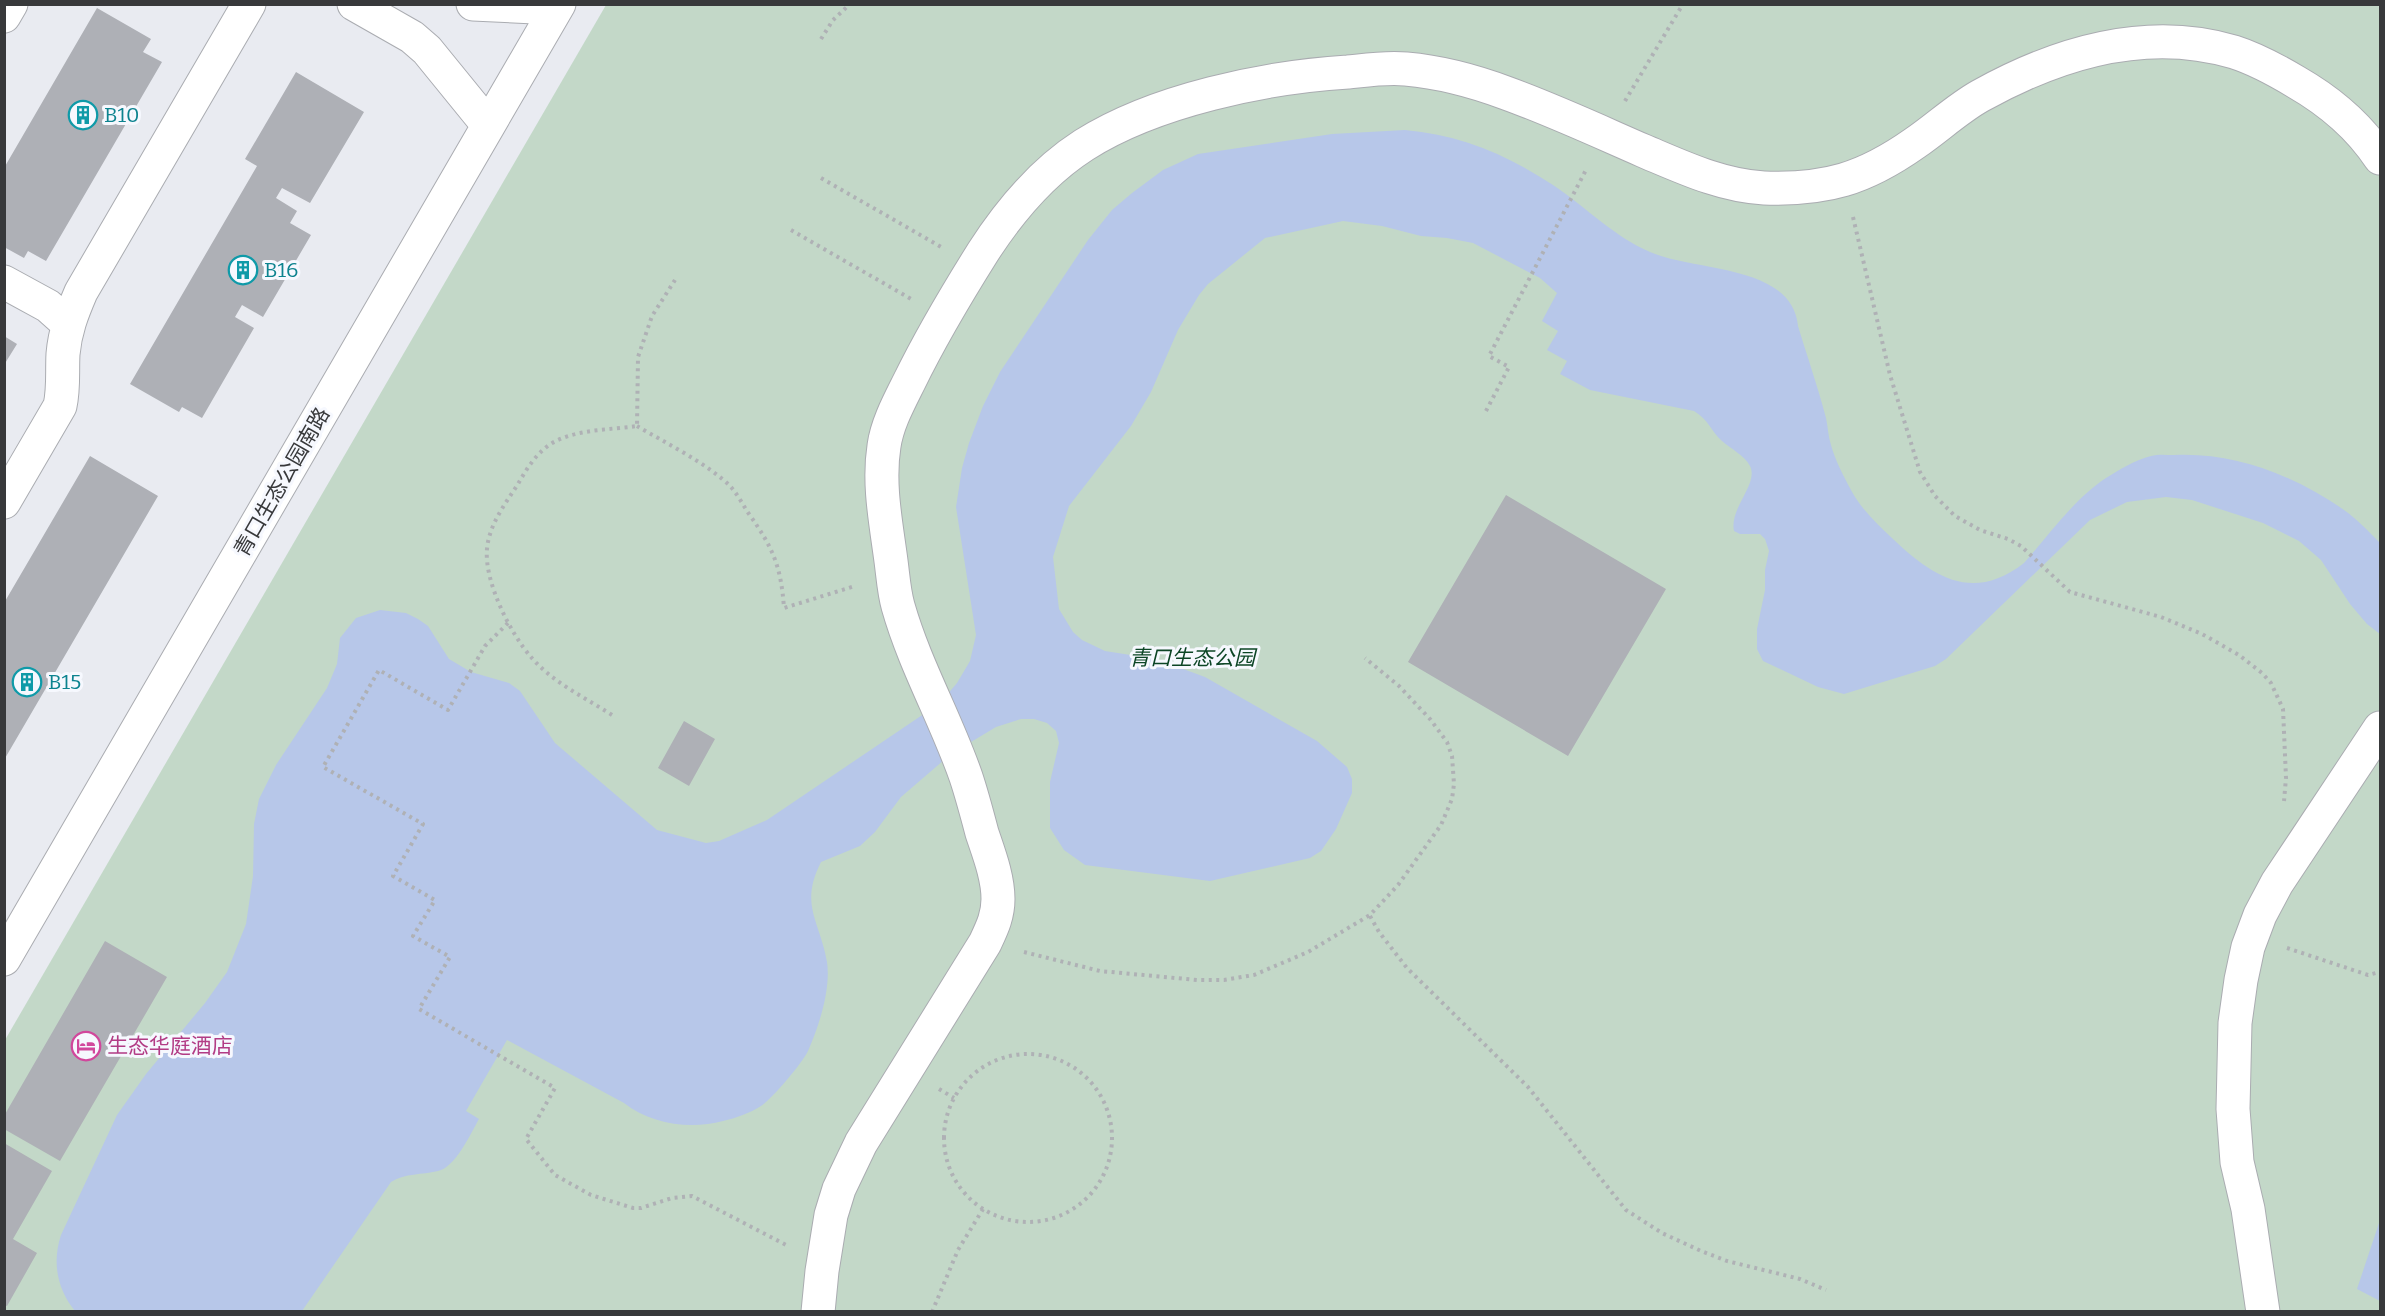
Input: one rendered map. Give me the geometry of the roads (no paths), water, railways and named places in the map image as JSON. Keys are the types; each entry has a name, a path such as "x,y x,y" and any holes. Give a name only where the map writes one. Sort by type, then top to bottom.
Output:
{"street":[{"path":"4,16 11,4"},
{"path":"4,502 60,406 67,323 81,292 249,4"},
{"path":"354,4 412,37 427,50 488,125"},
{"path":"473,4 557,6"},
{"name":"青口生态公园南路","path":"4,959 557,6"},
{"path":"819,1311 831,1215 839,1189 861,1143 985,943 995,923 998,904 997,882 965,775 910,642 897,601 883,504 882,468 885,440 898,404 943,317 974,266 1009,214 1030,189 1081,147 1103,134 1148,114 1227,89 1318,74 1400,68 1443,74 1504,92 1676,165 1727,183 1761,188 1811,187 1845,181 1874,168 1911,146 1976,98 2033,70 2111,45 2182,42 2229,51 2263,63 2308,89 2351,122 2380,158"},
{"path":"4,282 48,306 67,323"},
{"path":"2263,1311 2250,1220 2237,1162 2233,1109 2235,1023 2241,980 2260,915 2277,883 2380,728"}],"water":[{"path":"1405,130 1464,141 1500,155 1553,185 1612,230 1650,252 1739,273 1779,291 1792,306 1823,406 1833,451 1851,490 1865,510 1887,534 1908,553 1939,574 1971,583 1988,581 2005,575 2024,563 2083,496 2106,478 2139,460 2159,455 2219,457 2263,468 2305,486 2349,514 2380,543 2380,634 2367,624 2350,604 2321,560 2299,541 2263,523 2192,500 2166,497 2127,502 2090,520 1946,659 1935,666 1844,694 1818,687 1763,661 1757,649 1757,629 1765,590 1765,570 1769,551 1765,539 1760,534 1740,534 1734,531 1736,514 1751,481 1752,473 1748,462 1722,441 1703,418 1694,411 1590,390 1560,374 1567,361 1547,350 1558,331 1542,321 1557,293 1540,278 1473,243 1421,236 1382,226 1343,221 1265,238 1208,284 1199,295 1178,330 1151,392 1131,426 1069,506 1053,557 1059,609 1073,632 1082,640 1105,651 1156,659 1205,677 1317,741 1347,767 1352,779 1352,793 1336,829 1321,851 1310,858 1210,881 1085,865 1064,850 1050,828 1050,782 1059,743 1056,731 1047,723 1034,719 1021,719 996,727 951,754 901,797 875,832 860,846 821,862 815,877 811,902 827,962 828,973 823,1007 805,1056 761,1106 738,1117 710,1124 684,1125 658,1120 646,1116 507,1040 466,1111 479,1119 456,1157 450,1164 438,1171 408,1176 391,1182 302,1311 75,1311 64,1294 58,1275 57,1255 61,1235 117,1115 146,1074 205,1003 227,972 246,924 253,876 254,824 259,799 276,765 327,688 337,664 340,638 356,618 380,610 406,613 428,626 449,659 471,672 509,683 520,691 555,743 657,830 706,843 719,841 767,820 940,703 957,683 970,661 976,635 956,507 962,468 969,443 983,406 1000,372 1088,240 1112,210 1163,170 1198,154 1332,134"},
{"path":"2380,1220 2380,1301 2357,1289"}],"place":[{"name":"B10","path":"83,115"},
{"name":"B16","path":"243,270"},
{"name":"B15","path":"27,682"},
{"name":"生态华庭酒店","path":"86,1046"}],"park label":[{"name":"青口生态公园","path":"1192,658"}]}
